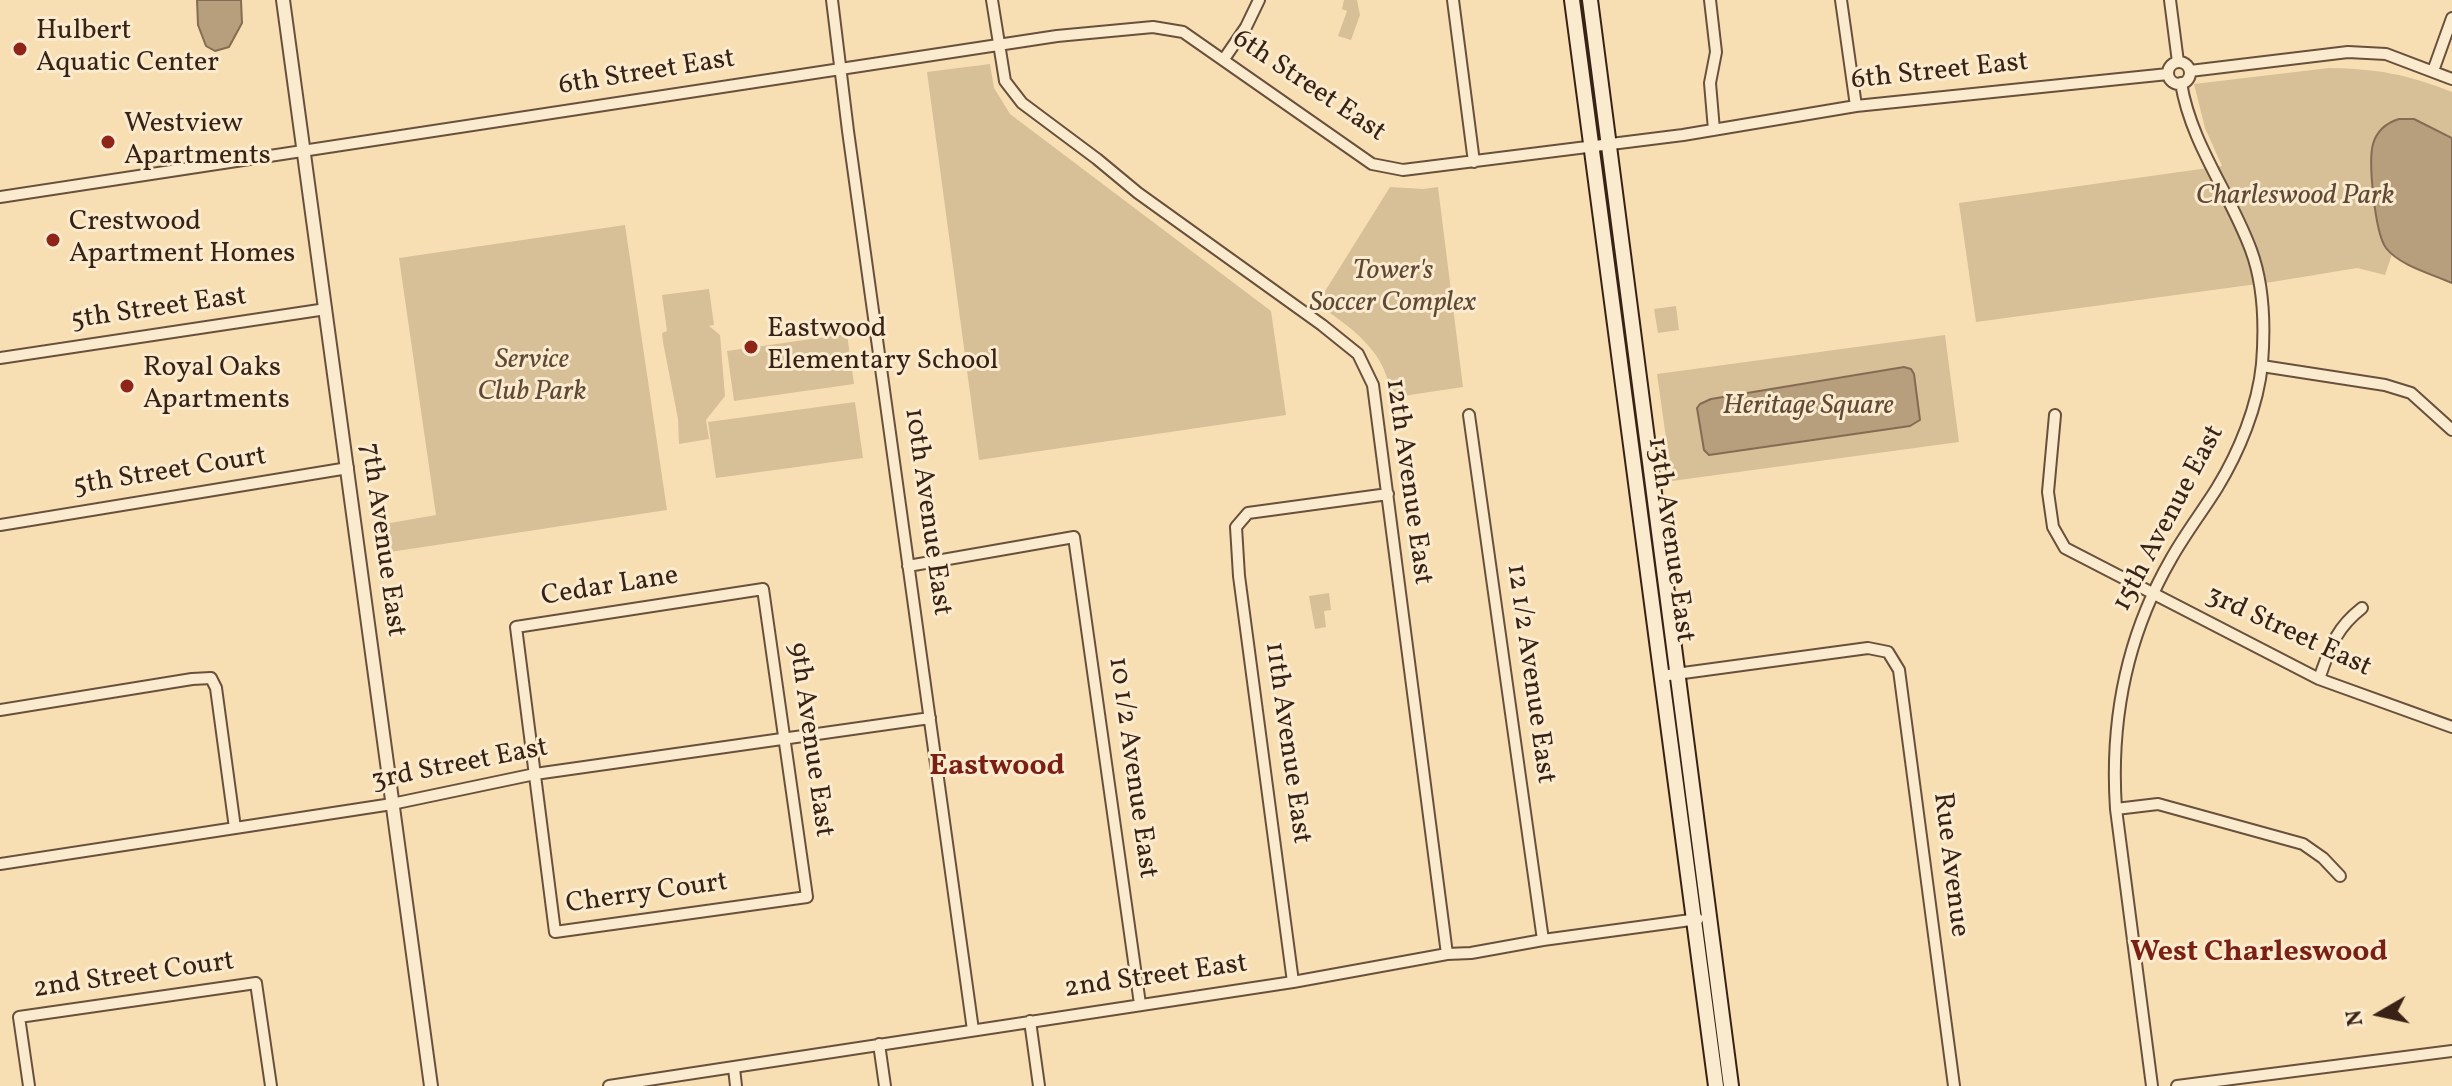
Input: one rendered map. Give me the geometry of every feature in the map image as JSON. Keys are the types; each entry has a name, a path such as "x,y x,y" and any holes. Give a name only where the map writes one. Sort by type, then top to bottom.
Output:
{"main road":[{"name":"13th Avenue East","path":"1572,0 1661,676 1731,1086"},
{"name":"13th Avenue East","path":"1590,0 1677,674 1716,1086"}],"street":[{"name":"7th Avenue East","path":"283,0 431,1086"},
{"name":"10th Avenue East","path":"832,0 973,1030"},
{"name":"12th Avenue East","path":"992,0 1005,81 1022,103 1138,193 1322,325 1358,354 1373,385 1447,954"},
{"path":"1224,59 1246,27 1259,0"},
{"path":"1453,0 1474,162"},
{"path":"1710,0 1716,52 1710,83 1714,130"},
{"path":"1841,0 1856,106"},
{"path":"2170,0 2178,62"},
{"path":"2433,71 2452,18"},
{"name":"6th Street East","path":"0,197 1057,36 1153,27 1183,32 1372,164 1403,170 1714,130 1856,106 2168,74"},
{"path":"2190,71 2348,52 2386,54 2452,79"},
{"path":"2178,62 2185,63 2190,71 2188,79 2181,83 2172,82 2168,74 2170,66 2178,62"},
{"name":"15th Avenue East","path":"2152,1086 2116,809 2113,769 2119,700 2132,645 2152,594 2172,556 2233,459 2250,416 2262,366 2261,294 2252,251 2193,128 2181,83"},
{"name":"5th Street East","path":"0,358 326,309"},
{"path":"2262,366 2385,385 2411,393 2452,430"},
{"name":"12 1/2 Avenue East","path":"1469,415 1543,940"},
{"name":"3rd Street East","path":"2055,415 2048,492 2053,527 2065,548 2319,679 2452,727"},
{"name":"5th Street Court","path":"0,525 348,468"},
{"name":"11th Avenue East","path":"1293,982 1239,576 1236,527 1248,513 1388,494"},
{"name":"10 1/2 Avenue East","path":"908,566 1074,537 1140,1004"},
{"name":"9th Avenue East","path":"763,589 807,897"},
{"name":"Cedar Lane","path":"535,774 516,627 763,589"},
{"path":"2319,679 2334,637 2348,619 2362,608"},
{"name":"Rue Avenue","path":"1677,674 1868,648 1888,652 1899,670 1954,1086"},
{"path":"1661,676 1677,674"},
{"path":"0,710 211,678 216,688 235,828"},
{"name":"3rd Street East","path":"0,864 392,804 535,774 930,718"},
{"name":"Cherry Court","path":"535,774 555,932 807,897"},
{"path":"2116,809 2158,804 2303,844 2323,858 2340,876"},
{"name":"2nd Street East","path":"609,1086 1293,982 1447,954 1701,919"},
{"name":"2nd Street Court","path":"29,1086 19,1017 256,983 271,1086"},
{"path":"1030,1021 1039,1086"},
{"path":"879,1044 885,1086"},
{"path":"2177,1086 2452,1051"},
{"path":"734,1068 736,1086"}],"green space":[{"path":"1344,0 1357,0 1360,15 1351,40 1338,36 1347,11 1342,9"},
{"name":"Tower's Soccer Complex","path":"990,64 994,88 1010,114 1271,311 1286,415 979,460 927,72"},
{"name":"Charleswood Park","path":"2329,68 2392,74 2452,92 2452,138 2389,122 2379,131 2373,144 2387,249 2392,254 2385,275 2357,268 1976,322 1959,203 2222,166 2205,128 2194,84"},
{"name":"Tower's Soccer Complex","path":"1390,187 1438,187 1463,387 1390,398 1383,367 1366,342 1317,304"},
{"name":"Service Club Park","path":"625,225 667,510 377,554 373,526 436,515 399,258"},
{"path":"709,289 714,325 709,326 720,335 725,396 706,420 709,439 679,444 678,419 663,342 662,333 667,331 662,295"},
{"path":"1676,306 1679,330 1658,333 1654,309"},
{"path":"847,334 854,384 734,401 727,351"},
{"name":"Heritage Square","path":"1945,335 1959,442 1672,481 1657,374"},
{"path":"855,402 863,458 716,478 708,422"},
{"path":"1329,593 1331,610 1324,611 1326,627 1315,629 1309,596"}],"shaded area":[{"path":"197,0 241,0 242,23 229,47 215,51 206,46 198,25"},
{"path":"2399,119 2414,119 2452,138 2452,283 2399,260 2382,240 2371,166 2373,144 2386,125"},
{"path":"1904,367 1914,374 1920,420 1910,426 1709,455 1704,450 1697,408 1711,399"}],"place":[{"name":"Hulbert Aquatic Center","path":"20,49"},
{"name":"Westview Apartments","path":"108,142"},
{"name":"Crestwood Apartment Homes","path":"53,240"},
{"name":"Eastwood Elementary School","path":"751,347"},
{"name":"Royal Oaks Apartments","path":"127,386"}],"district":[{"name":"Eastwood","path":"997,768"},
{"name":"West Charleswood","path":"2259,954"}]}
